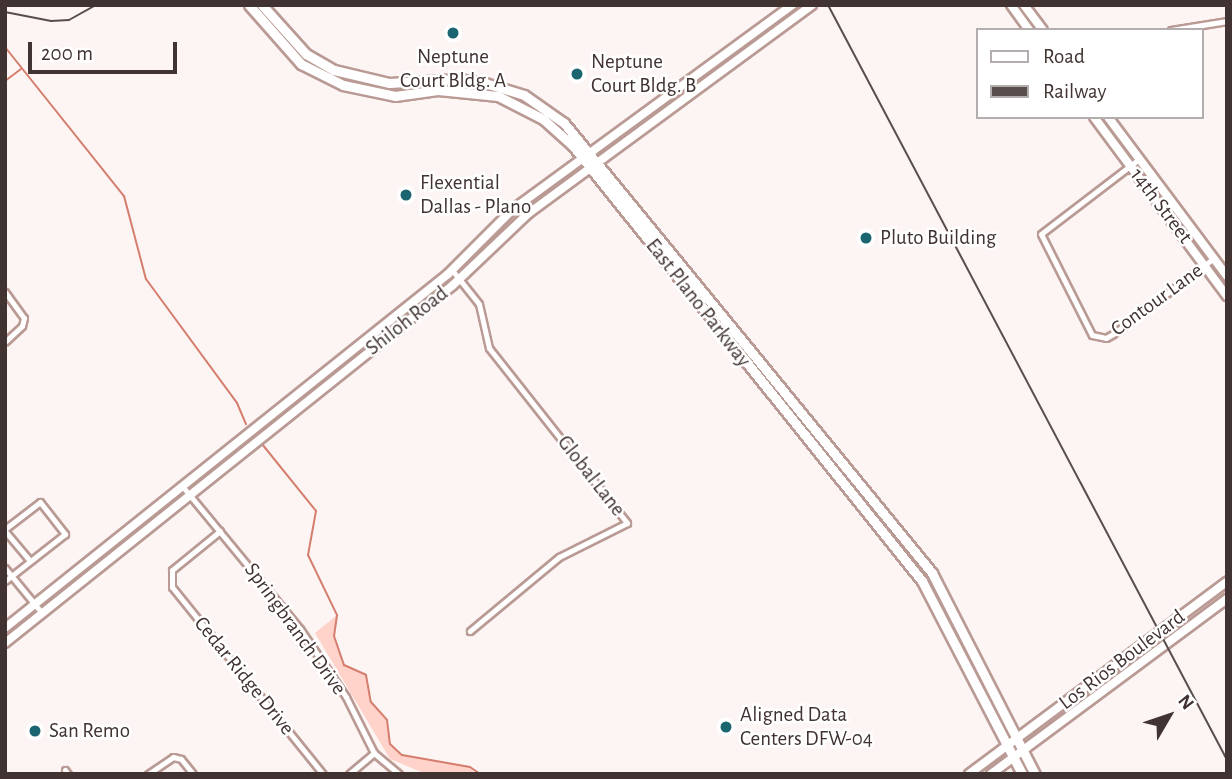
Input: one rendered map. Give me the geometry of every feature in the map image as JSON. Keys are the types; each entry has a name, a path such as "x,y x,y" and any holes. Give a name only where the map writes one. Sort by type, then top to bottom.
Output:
{"main road":[{"name":"Shiloh Road","path":"5,628 452,270 512,211 792,5"},
{"name":"Shiloh Road","path":"5,643 460,279 503,234 812,5"},
{"path":"1011,5 1028,28"},
{"path":"1024,5 1041,28"},
{"name":"East Plano Parkway","path":"258,7 306,54 347,75 389,83 458,79 499,91 543,119 587,156 671,252 932,573 973,648 1035,774"},
{"name":"East Plano Parkway","path":"258,7 301,64 343,85 395,96 459,90 499,91"},
{"path":"1023,21 1031,15"},
{"path":"343,85 347,75"},
{"path":"668,96 675,105"},
{"name":"14th Street","path":"1096,119 1227,296"},
{"name":"14th Street","path":"1109,119 1227,276"},
{"name":"East Plano Parkway","path":"594,164 663,259 922,581 963,653 1022,774"},
{"path":"663,259 671,252"},
{"path":"709,317 718,309"},
{"path":"388,321 395,331"},
{"path":"288,402 294,410"},
{"path":"810,444 819,435"},
{"path":"867,514 877,506"},
{"path":"99,554 106,562"},
{"path":"922,581 932,573"},
{"name":"Los Rios Boulevard","path":"969,774 1227,582"},
{"name":"Los Rios Boulevard","path":"991,774 1227,599"},
{"path":"963,653 973,648"},
{"path":"1092,683 1100,694"}],"street":[{"path":"1183,28 1227,21"},
{"path":"1130,165 1139,159"},
{"name":"Contour Lane","path":"1130,165 1041,234 1088,329 1098,338 1113,334 1214,258"},
{"name":"Global Lane","path":"452,270 479,304 482,332 489,348 627,523 559,557 470,631"},
{"path":"5,292 24,318 22,326 5,342"},
{"name":"Springbranch Drive","path":"183,487 323,660 374,753 399,774"},
{"path":"5,581 65,534 40,502 5,530 30,561"},
{"name":"Cedar Ridge Drive","path":"219,531 169,576 172,587 323,774"},
{"path":"5,568 42,613"},
{"path":"349,774 374,753"},
{"path":"148,774 169,758 181,759 193,774"}],"shaded area":[{"path":"337,615 334,636 344,665 366,675 371,702 387,720 390,744 402,755 470,767 475,774 426,774 390,759 315,633"}],"waterway":[{"path":"5,47 124,196 146,279 237,403 246,424"},
{"path":"5,81 21,69"},
{"path":"262,444 316,511 308,555 337,615 334,636 344,665 366,675 371,702 387,720 390,744 402,755 470,767 480,774"}],"railway":[{"path":"5,12 51,21 69,20 96,5"},
{"path":"828,5 1227,760"}],"place":[{"name":"Neptune Court Bldg. A","path":"453,33"},
{"name":"Neptune Court Bldg. B","path":"577,74"},
{"name":"Flexential Dallas - Plano","path":"406,195"},
{"name":"Pluto Building","path":"866,238"},
{"name":"Aligned Data Centers DFW-04","path":"726,727"},
{"name":"San Remo","path":"35,731"}]}
